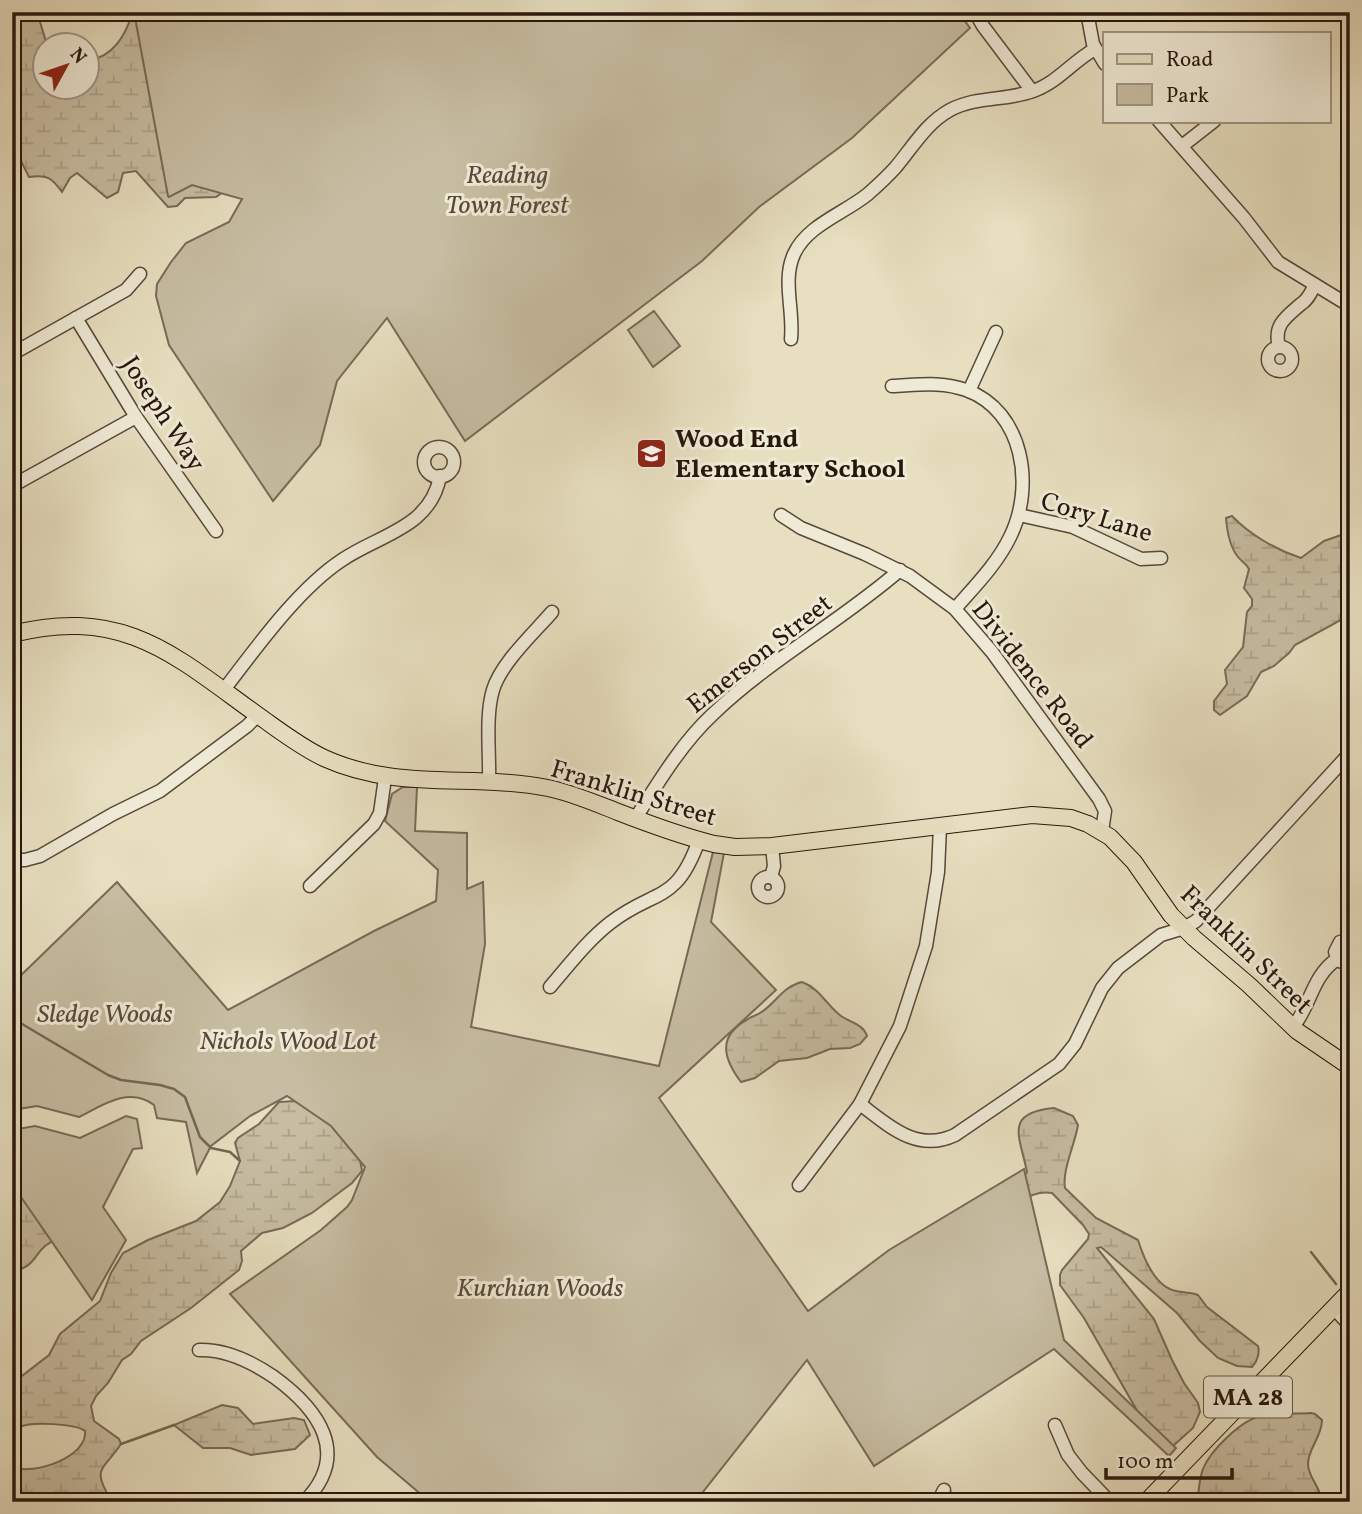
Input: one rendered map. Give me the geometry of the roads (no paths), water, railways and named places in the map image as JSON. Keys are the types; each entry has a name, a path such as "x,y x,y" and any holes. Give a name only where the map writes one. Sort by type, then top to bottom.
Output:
{"main road":[{"name":"Franklin Street","path":"12,634 67,625 115,630 164,650 292,740 324,758 385,778 489,782 550,789 699,840 736,847 772,846 1045,815 1071,818 1101,831 1128,854 1164,906 1184,928 1250,985 1293,1027 1350,1068"},
{"name":"MA 28","path":"1146,1502 1350,1292"}],"street":[{"path":"975,12 1032,91"},
{"path":"1087,12 1095,49 1103,61"},
{"path":"792,338 788,274 793,255 804,238 876,187 896,167 925,129 947,111 973,101 1011,97 1032,91 1049,83 1095,49"},
{"path":"1160,122 1244,218 1272,256 1283,266 1350,306"},
{"path":"1182,146 1213,122"},
{"path":"12,354 126,290 139,274"},
{"path":"1279,347 1278,331 1282,321 1305,302 1315,285"},
{"name":"Joseph Way","path":"76,318 136,417 216,531"},
{"path":"969,391 996,332"},
{"path":"892,386 930,384 969,391 998,412 1016,443 1023,484 1019,515 999,556 955,609"},
{"path":"12,485 136,417"},
{"path":"223,691 318,579 352,553 398,532 418,516 433,497 440,477"},
{"name":"Dividence Road","path":"781,515 801,528 900,570 927,586 955,609 992,652 1101,802 1105,811 1101,831"},
{"name":"Cory Lane","path":"1019,515 1073,527 1141,559 1161,558"},
{"name":"Emerson Street","path":"635,819 682,749 711,715 900,570"},
{"path":"489,782 490,711 493,691 504,670 552,612"},
{"path":"12,860 40,856 113,814 160,791 258,715"},
{"path":"860,1104 900,1134 933,1141 955,1135 1059,1064 1075,1044 1102,988 1112,974 1161,935 1196,921 1350,753"},
{"path":"310,886 374,824 380,813 385,778"},
{"path":"799,1185 860,1104 900,1026 921,967 938,872 940,826"},
{"path":"550,987 609,924 624,913 655,899 676,884 688,868 699,840"},
{"path":"771,877 774,868 772,846"},
{"path":"1293,1027 1300,1018 1318,977 1344,962 1335,953 1337,946 1342,941 1350,940"},
{"path":"1334,1308 1350,1326"},
{"path":"199,1350 223,1352 259,1367 313,1411 324,1437 327,1459 320,1482 304,1502"},
{"path":"1055,1425 1068,1455 1110,1502"}],"waterway":[{"path":"12,1018 108,1075 121,1080 174,1089 185,1097 200,1137 211,1148 230,1152 240,1161"},
{"path":"1311,1252 1336,1284"},
{"path":"121,1444 174,1425"}],"place":[{"name":"Wood End Elementary School","path":"652,453"}],"park label":[{"name":"Reading Town Forest","path":"507,189"},
{"name":"Sledge Woods","path":"105,1013"},
{"name":"Nichols Wood Lot","path":"288,1040"},
{"name":"Kurchian Woods","path":"540,1287"}]}
